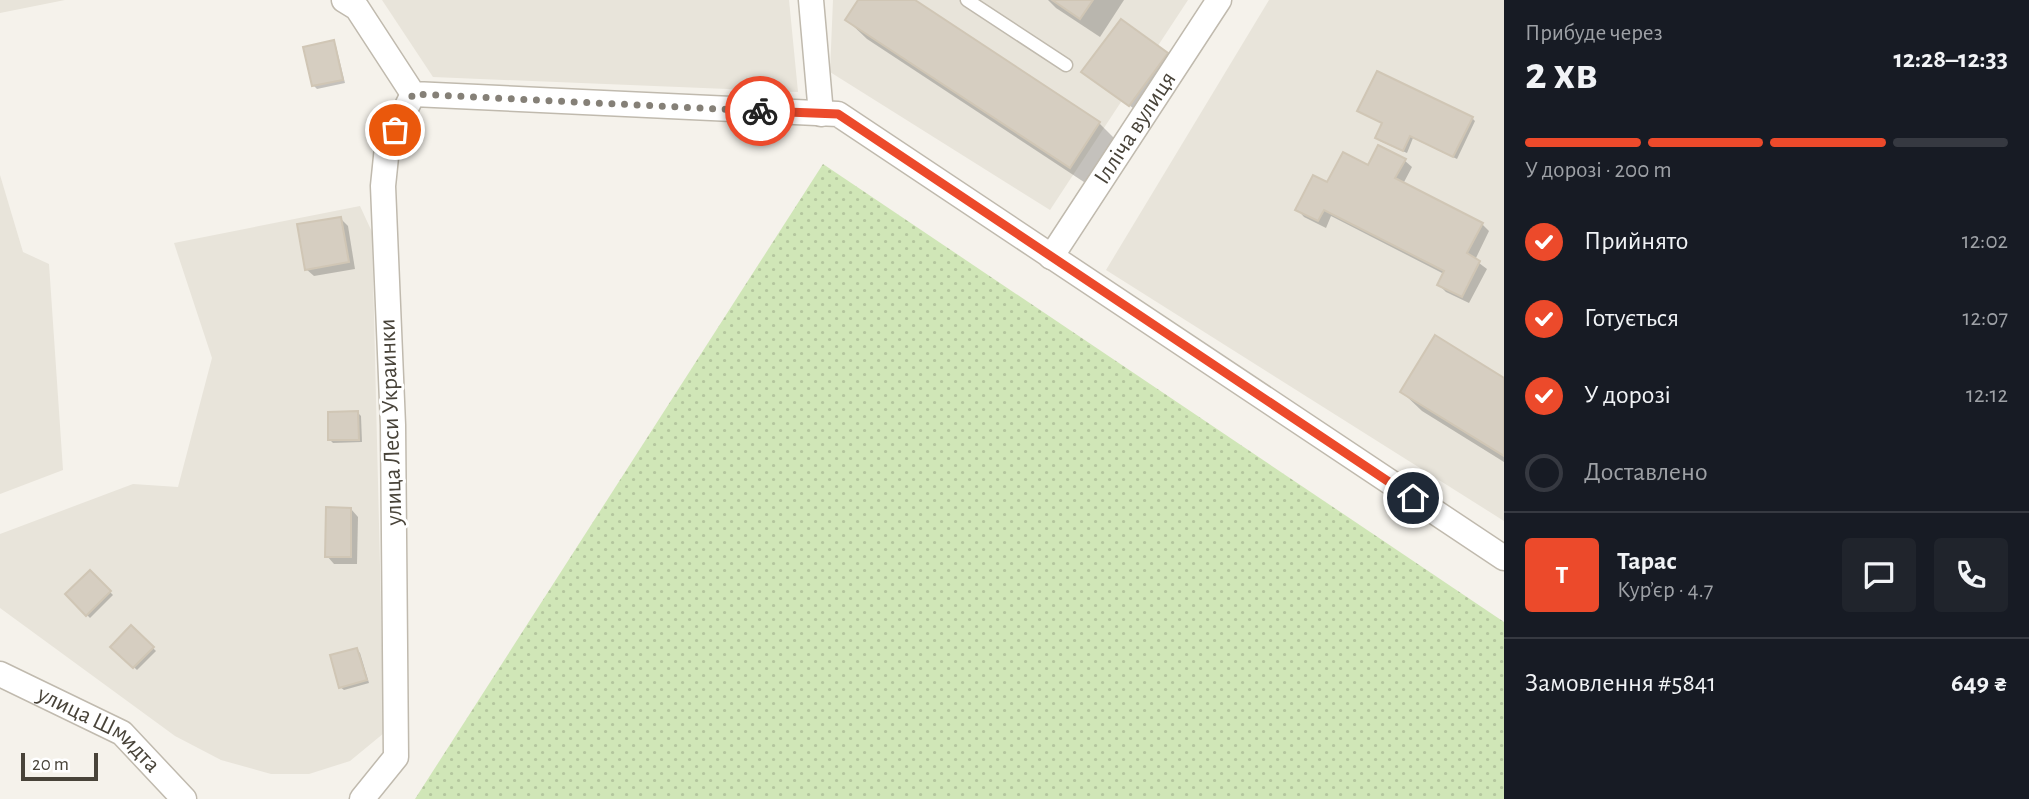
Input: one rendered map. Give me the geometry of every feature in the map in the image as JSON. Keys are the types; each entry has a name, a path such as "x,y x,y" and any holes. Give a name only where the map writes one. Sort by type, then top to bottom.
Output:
{"street":[{"path":"811,0 821,114"},
{"name":"Ілліча вулиця","path":"1051,257 1219,0"},
{"path":"353,3 413,94 838,114 1504,558"},
{"name":"улица Леси Украинки","path":"362,799 396,757 393,425 383,186 387,147 413,94"},
{"name":"улица Шмидта","path":"0,674 122,733 184,799"}],"lane":[{"path":"967,0 1066,65"}],"shaded area":[{"path":"0,0 65,0 0,13"},
{"path":"382,0 789,0 798,92 433,77"},
{"path":"833,0 1188,0 1050,210 830,72"},
{"path":"1269,0 1504,0 1504,521 1106,270"},
{"path":"0,175 23,252 49,264 63,470 0,494"},
{"path":"360,206 372,232 384,733 350,761 309,774 271,774 221,760 175,736 0,608 0,534 133,484 178,487 212,358 174,243"}],"green space":[{"path":"823,164 1504,622 1504,799 415,799"}],"building":[{"path":"858,0 915,0 1100,122 1070,168 845,20"},
{"path":"1052,0 1093,0 1080,19"},
{"path":"1121,19 1168,53 1129,106 1081,72"},
{"path":"334,40 343,80 312,86 303,47"},
{"path":"1377,71 1473,117 1453,157 1410,136 1403,151 1375,138 1382,123 1357,111"},
{"path":"1378,145 1406,159 1395,178 1483,223 1467,253 1480,261 1462,297 1437,285 1444,271 1324,210 1318,221 1295,210 1313,175 1327,182 1343,152 1368,165"},
{"path":"341,217 349,262 305,270 297,224"},
{"path":"1435,335 1504,378 1504,456 1400,392"},
{"path":"358,411 359,440 328,440 328,412"},
{"path":"326,507 351,508 351,557 325,557"},
{"path":"90,570 111,591 86,616 65,594"},
{"path":"131,625 154,647 133,668 110,647"},
{"path":"357,648 367,680 339,688 330,655"}],"way so far":[{"path":"395,130 413,94 760,111"}],"route":[{"path":"760,111 838,114 1413,498"}]}
